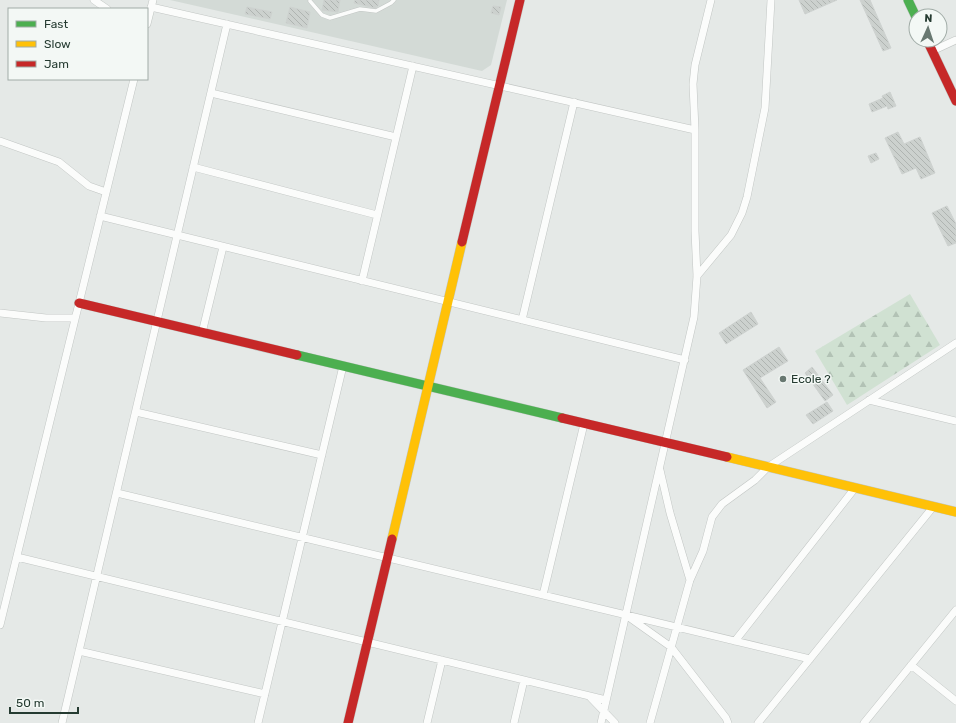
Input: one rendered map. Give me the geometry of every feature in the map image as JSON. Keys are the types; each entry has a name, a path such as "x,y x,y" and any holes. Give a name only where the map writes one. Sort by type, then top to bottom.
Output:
{"main road":[{"path":"348,723 520,0"},
{"path":"931,48 956,101"},
{"path":"79,303 956,512"}],"street":[{"path":"94,0 106,8"},
{"path":"601,723 694,317 698,276 695,231 695,130 692,84 695,65 711,0"},
{"path":"698,276 732,235 742,213 747,197 765,108 771,0"},
{"path":"148,20 152,3 227,24 695,130"},
{"path":"62,723 227,24"},
{"path":"932,51 956,40"},
{"path":"362,281 413,66"},
{"path":"0,624 134,80"},
{"path":"211,93 396,137"},
{"path":"522,320 574,102"},
{"path":"0,141 59,162 89,186 106,192"},
{"path":"193,167 377,215"},
{"path":"100,216 685,360"},
{"path":"202,333 223,247"},
{"path":"0,313 46,318 75,318"},
{"path":"650,723 690,580 702,551 712,517 722,504 755,480 768,467 956,343"},
{"path":"258,723 343,366"},
{"path":"869,400 956,421"},
{"path":"136,412 322,455"},
{"path":"543,595 584,424"},
{"path":"660,468 670,513 690,580"},
{"path":"735,641 855,488"},
{"path":"117,493 810,659"},
{"path":"758,723 933,507"},
{"path":"17,557 606,700"},
{"path":"864,723 956,610"},
{"path":"626,615 672,647 726,718 728,723"},
{"path":"80,651 265,694"},
{"path":"427,723 442,660"},
{"path":"911,665 956,701"},
{"path":"514,723 524,680"},
{"path":"589,696 615,723"}],"lane":[{"path":"310,1 322,15 330,18 360,10 376,11 394,0"}],"shaded area":[{"path":"170,0 507,0 491,65 482,71"}],"green space":[{"path":"910,294 940,345 847,405 815,351"}],"building":[{"path":"324,0 340,0 338,12 322,10"},
{"path":"355,0 379,0 378,6 375,8 354,3"},
{"path":"799,0 837,0 805,14"},
{"path":"860,0 870,0 891,48 883,51"},
{"path":"493,6 501,7 499,15 491,13"},
{"path":"247,7 272,12 270,19 245,14"},
{"path":"290,7 310,12 307,28 286,23"},
{"path":"890,92 896,106 888,109 887,106 872,112 869,104 883,98 882,96"},
{"path":"898,132 904,144 920,137 935,173 921,179 916,168 902,174 885,138"},
{"path":"876,153 879,159 871,163 868,156"},
{"path":"947,206 956,224 956,243 948,246 932,213"},
{"path":"751,312 758,324 726,344 719,333"},
{"path":"779,347 788,361 760,378 776,402 767,408 743,370"},
{"path":"812,367 833,395 825,401 805,373"},
{"path":"827,402 833,411 813,424 806,415"}],"traffic: fast":[{"path":"908,0 912,8"},
{"path":"297,355 562,418"}],"traffic: slow":[{"path":"392,539 462,242"},
{"path":"727,457 956,512"}],"traffic: jam":[{"path":"462,242 520,0"},
{"path":"931,48 956,101"},
{"path":"79,303 297,355"},
{"path":"562,418 727,457"},
{"path":"348,723 392,539"}],"place":[{"name":"Ecole ?","path":"783,379"}]}
